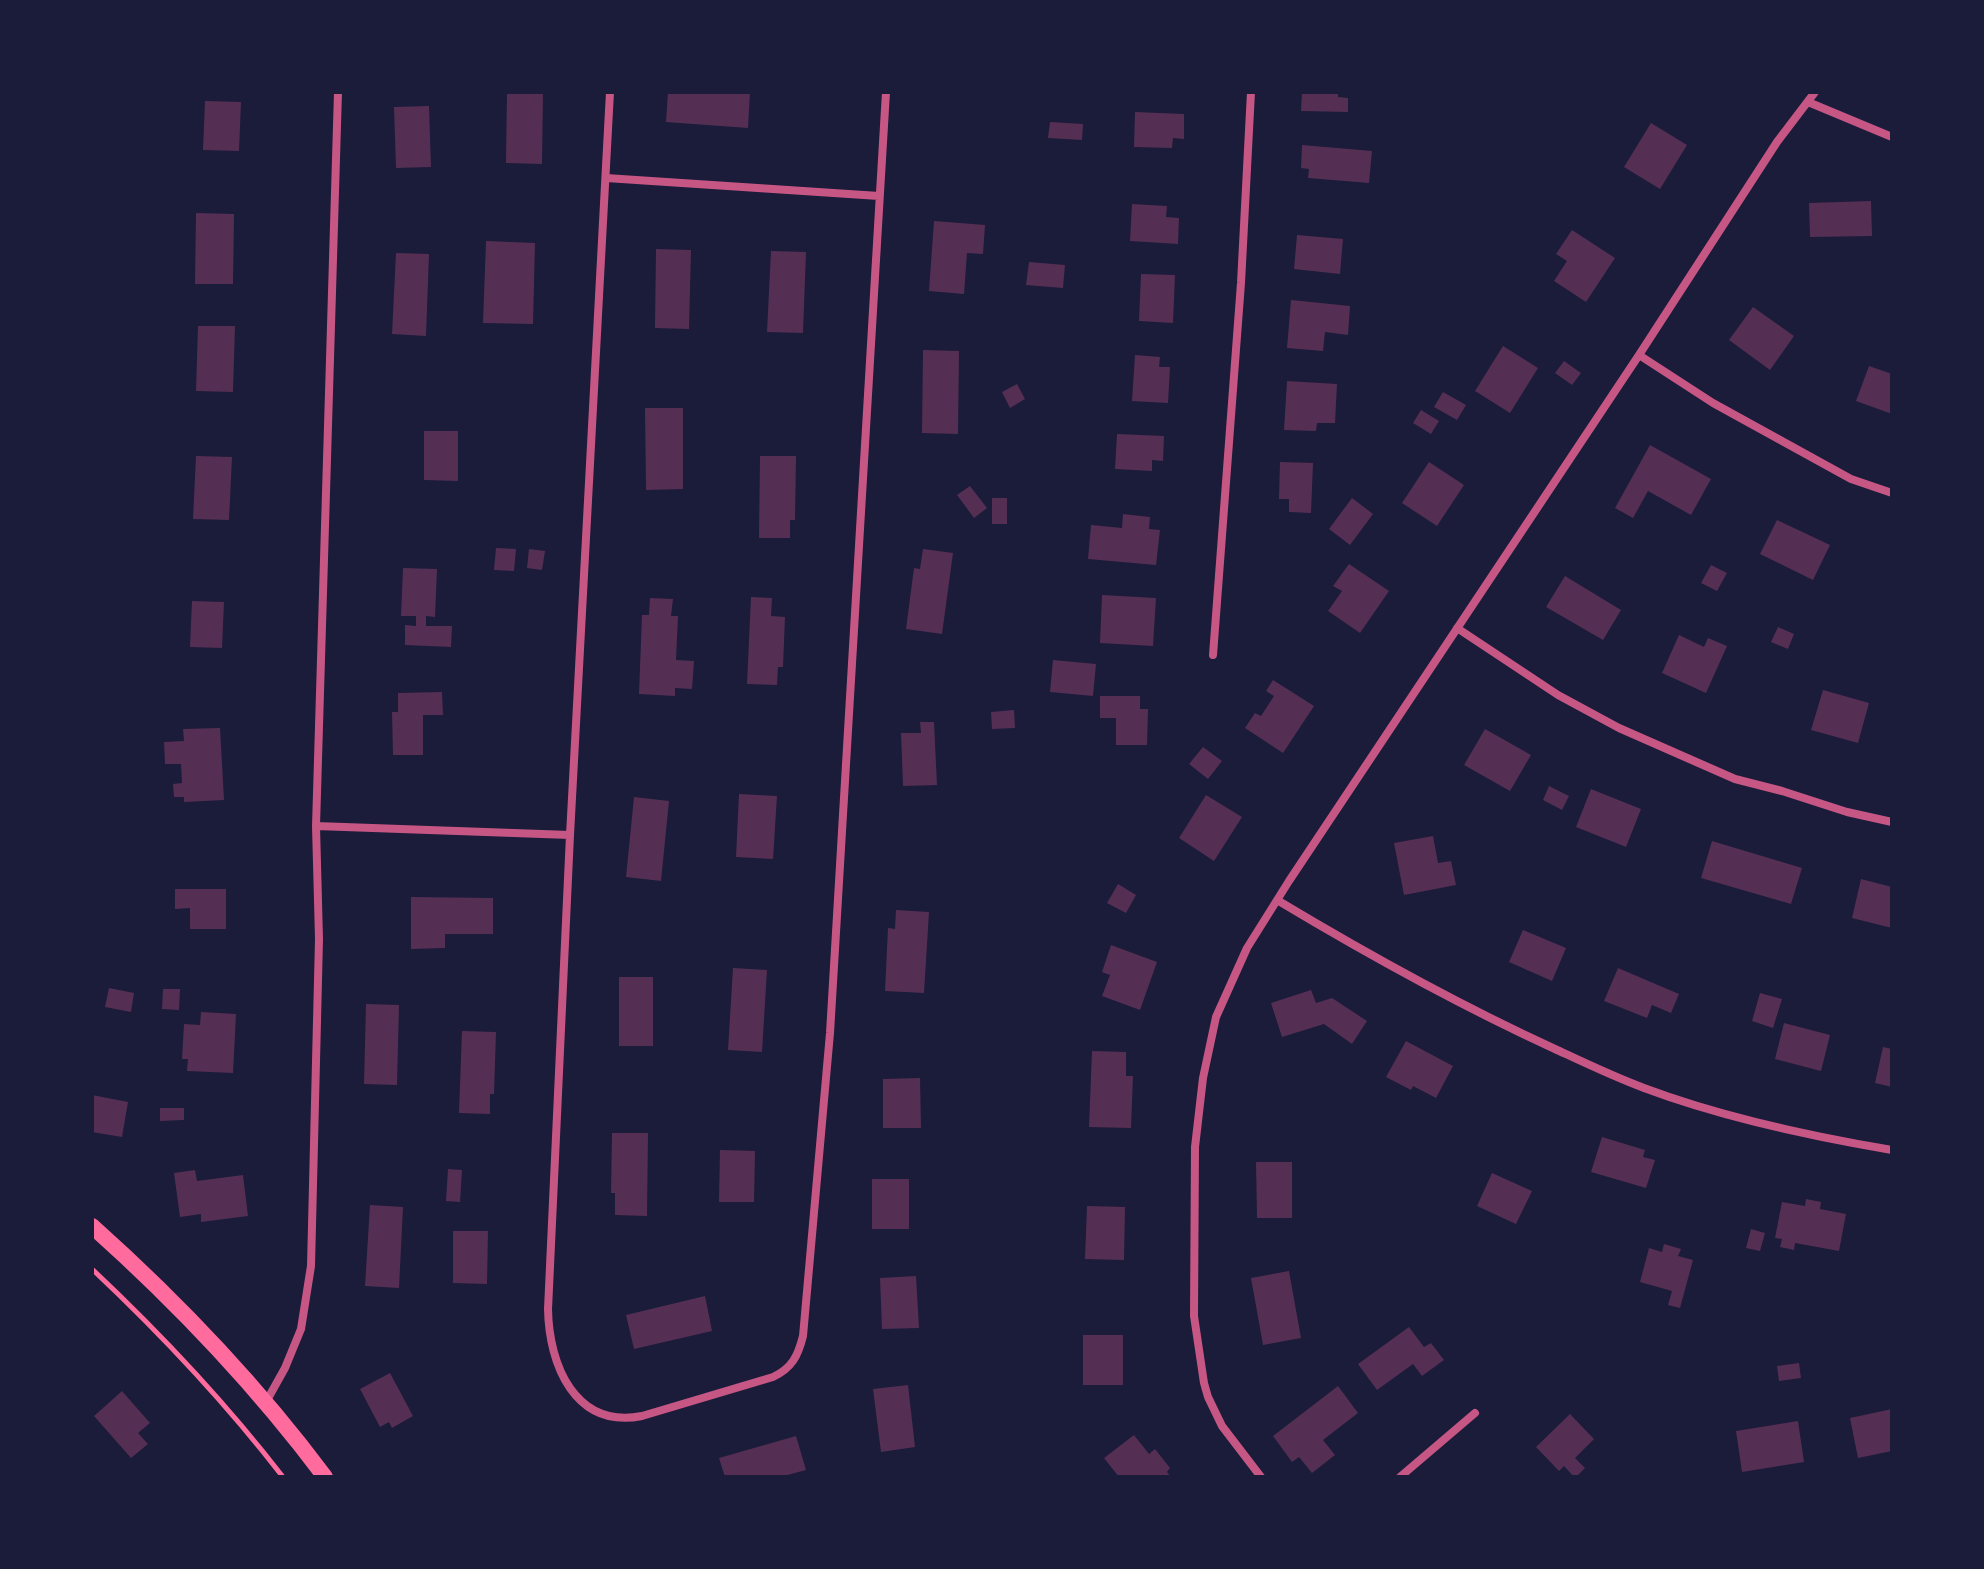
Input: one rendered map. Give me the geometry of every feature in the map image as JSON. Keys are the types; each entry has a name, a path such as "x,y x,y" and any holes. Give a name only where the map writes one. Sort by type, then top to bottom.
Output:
{"main road":[{"path":"92,1226 173,1303 266,1403 325,1477"}],"street":[{"path":"266,1403 301,1329 311,1266 319,939 316,826 338,92"},
{"path":"610,92 570,835 548,1325 556,1360 573,1392 585,1406 599,1414 627,1419 784,1372 797,1356 803,1336 830,1033 886,92"},
{"path":"1213,655 1241,283 1251,92"},
{"path":"1261,1477 1222,1426 1208,1397 1194,1316 1195,1147 1203,1078 1216,1017 1247,948 1277,900 1777,142 1815,92"},
{"path":"1808,102 1892,137"},
{"path":"606,178 879,196"},
{"path":"1639,355 1713,403 1851,479 1892,493"},
{"path":"1457,628 1558,695 1619,728 1735,779 1782,791 1812,803 1892,822"},
{"path":"316,826 570,835"},
{"path":"1277,900 1363,952 1515,1031 1635,1085 1745,1119 1892,1150"},
{"path":"1400,1477 1475,1413"}],"path":[{"path":"92,1269 159,1334 283,1477"}],"building":[{"path":"507,92 543,92 542,164 506,163"},
{"path":"668,92 750,92 748,128 666,122"},
{"path":"1302,92 1338,92 1338,97 1348,98 1348,112 1301,111"},
{"path":"205,101 241,102 239,151 203,150"},
{"path":"429,106 431,167 396,168 394,107"},
{"path":"1135,112 1184,114 1184,139 1173,138 1172,148 1134,147"},
{"path":"1050,122 1083,124 1082,140 1048,138"},
{"path":"1651,123 1687,145 1660,189 1624,167"},
{"path":"1302,145 1372,151 1369,183 1308,178 1309,169 1301,168"},
{"path":"1871,201 1872,236 1810,237 1809,203"},
{"path":"1132,204 1167,206 1166,217 1179,218 1178,244 1130,241"},
{"path":"196,213 234,214 233,284 195,284"},
{"path":"934,221 985,225 983,254 967,253 964,294 929,291"},
{"path":"1572,230 1615,258 1586,302 1554,281 1567,261 1556,254"},
{"path":"1297,235 1343,239 1340,274 1294,269"},
{"path":"486,241 535,243 533,324 483,323"},
{"path":"656,249 691,250 689,329 655,328"},
{"path":"771,251 806,252 803,333 767,332"},
{"path":"396,253 429,254 426,336 392,334"},
{"path":"1029,262 1065,265 1063,288 1026,285"},
{"path":"1141,274 1175,275 1173,323 1139,321"},
{"path":"1291,300 1350,306 1348,335 1325,332 1323,351 1287,348"},
{"path":"1753,307 1794,336 1770,370 1729,340"},
{"path":"198,326 235,326 233,392 196,391"},
{"path":"1503,346 1538,368 1510,413 1475,391"},
{"path":"923,350 959,351 958,434 922,433"},
{"path":"1135,355 1160,357 1159,367 1170,367 1168,403 1132,401"},
{"path":"1564,361 1581,373 1572,385 1555,373"},
{"path":"1869,366 1892,374 1892,414 1856,401"},
{"path":"1287,381 1337,384 1335,423 1317,423 1316,431 1284,430"},
{"path":"1017,384 1025,399 1010,408 1002,392"},
{"path":"1443,392 1466,405 1457,420 1434,407"},
{"path":"645,408 683,408 683,489 646,490"},
{"path":"1421,410 1439,421 1431,434 1413,423"},
{"path":"424,431 458,431 458,481 424,480"},
{"path":"1117,434 1164,436 1163,461 1152,460 1152,471 1115,469"},
{"path":"1650,445 1711,479 1691,515 1648,491 1633,518 1615,508"},
{"path":"196,456 232,457 229,520 193,519"},
{"path":"760,456 796,456 795,520 790,520 790,538 759,538"},
{"path":"1280,462 1313,463 1311,513 1289,512 1289,499 1279,499"},
{"path":"1429,462 1464,485 1437,526 1402,503"},
{"path":"970,486 987,508 974,518 957,495"},
{"path":"992,498 1007,498 1007,524 992,524"},
{"path":"1352,498 1373,514 1350,545 1329,529"},
{"path":"1123,514 1150,517 1149,529 1160,530 1156,565 1088,559 1091,525 1122,528"},
{"path":"1777,520 1830,545 1813,580 1760,554"},
{"path":"496,548 516,549 514,571 494,570"},
{"path":"529,549 545,551 542,570 527,568"},
{"path":"923,549 953,553 942,634 906,629 914,568 920,569"},
{"path":"1349,564 1389,591 1360,633 1328,611 1342,591 1333,586"},
{"path":"1711,565 1727,573 1717,591 1701,583"},
{"path":"403,568 437,569 435,617 426,616 426,626 452,626 451,647 405,645 405,625 416,626 416,616 401,616"},
{"path":"1565,576 1621,610 1603,640 1546,607"},
{"path":"1102,595 1156,598 1153,646 1100,643"},
{"path":"751,597 772,598 771,616 785,617 783,667 778,667 777,685 747,684"},
{"path":"650,598 673,599 671,616 678,616 676,660 694,661 692,689 675,688 675,696 639,694 642,615 649,615"},
{"path":"192,601 224,602 222,648 190,647"},
{"path":"1778,627 1794,634 1788,649 1771,642"},
{"path":"1679,635 1704,647 1708,638 1727,646 1706,693 1662,673"},
{"path":"1053,660 1096,664 1093,696 1050,692"},
{"path":"1273,680 1314,706 1283,753 1245,728 1255,713 1261,716 1274,696 1266,691"},
{"path":"1823,690 1869,703 1858,743 1811,730"},
{"path":"442,692 443,715 423,715 423,755 393,755 392,712 398,712 398,693"},
{"path":"1100,696 1140,696 1140,709 1148,709 1147,745 1116,745 1116,718 1100,718"},
{"path":"1014,710 1015,728 992,729 991,712"},
{"path":"920,722 934,722 937,785 903,786 901,733 921,733"},
{"path":"220,728 224,800 184,802 184,797 174,797 173,784 182,783 181,764 165,764 164,742 184,741 183,729"},
{"path":"1485,729 1531,755 1510,791 1464,765"},
{"path":"1203,747 1222,761 1208,779 1189,764"},
{"path":"1549,786 1569,796 1562,810 1543,800"},
{"path":"1591,789 1641,809 1626,847 1576,827"},
{"path":"739,794 777,796 773,859 736,857"},
{"path":"1206,795 1242,817 1214,861 1179,838"},
{"path":"634,797 669,801 661,881 626,877"},
{"path":"1433,836 1438,863 1451,861 1456,885 1404,895 1394,843"},
{"path":"1712,841 1802,868 1791,904 1701,878"},
{"path":"1861,879 1892,887 1892,928 1852,918"},
{"path":"1118,884 1136,895 1126,913 1107,903"},
{"path":"175,889 226,889 226,929 190,929 190,908 175,909"},
{"path":"411,897 493,898 493,934 445,934 445,948 411,949"},
{"path":"896,910 929,912 924,993 885,991 888,928 895,929"},
{"path":"1523,930 1566,948 1552,981 1509,962"},
{"path":"1111,945 1157,962 1140,1010 1102,996 1110,975 1102,972"},
{"path":"733,968 767,970 762,1052 728,1050"},
{"path":"1618,968 1679,994 1671,1013 1652,1005 1647,1018 1604,1001"},
{"path":"619,977 653,977 653,1046 619,1046"},
{"path":"109,988 134,993 131,1012 105,1007"},
{"path":"163,989 180,989 179,1010 162,1009"},
{"path":"1311,990 1316,1003 1332,998 1367,1021 1352,1044 1324,1024 1282,1037 1271,1003"},
{"path":"1760,993 1782,999 1773,1028 1752,1021"},
{"path":"366,1004 399,1005 397,1085 364,1084"},
{"path":"201,1012 236,1014 233,1073 187,1071 188,1059 182,1059 184,1024 200,1025"},
{"path":"1784,1023 1830,1035 1821,1071 1775,1059"},
{"path":"462,1031 496,1032 494,1094 490,1094 490,1114 459,1113"},
{"path":"1406,1041 1453,1066 1436,1098 1386,1077"},
{"path":"1883,1047 1892,1049 1892,1087 1875,1083"},
{"path":"1092,1051 1126,1052 1126,1076 1133,1076 1131,1128 1089,1127"},
{"path":"920,1078 921,1128 883,1128 883,1079"},
{"path":"92,1095 128,1102 122,1137 92,1132"},
{"path":"160,1108 184,1108 184,1120 160,1121"},
{"path":"612,1133 648,1133 647,1216 615,1215 615,1193 611,1193"},
{"path":"1602,1137 1645,1150 1643,1157 1655,1160 1646,1188 1591,1172"},
{"path":"720,1150 755,1151 754,1202 719,1202"},
{"path":"1256,1162 1292,1162 1292,1218 1257,1218"},
{"path":"448,1169 462,1170 460,1202 446,1201"},
{"path":"195,1170 197,1181 243,1175 248,1216 201,1222 201,1214 180,1217 174,1173"},
{"path":"1492,1173 1532,1191 1516,1224 1477,1206"},
{"path":"872,1179 909,1179 909,1229 872,1229"},
{"path":"1806,1199 1821,1202 1820,1209 1846,1214 1839,1251 1795,1243 1794,1250 1780,1247 1782,1239 1775,1238 1782,1202 1805,1206"},
{"path":"370,1205 403,1207 399,1288 365,1286"},
{"path":"1087,1206 1125,1207 1124,1260 1085,1259"},
{"path":"1751,1229 1765,1233 1760,1251 1746,1248"},
{"path":"453,1231 488,1231 487,1284 453,1283"},
{"path":"1664,1244 1681,1249 1678,1256 1693,1260 1680,1308 1668,1305 1672,1291 1640,1282 1649,1248 1662,1252"},
{"path":"1289,1271 1301,1338 1263,1345 1251,1278"},
{"path":"916,1276 919,1328 882,1329 880,1278"},
{"path":"705,1296 712,1331 634,1349 626,1315"},
{"path":"1409,1327 1424,1347 1431,1343 1444,1360 1422,1376 1413,1364 1377,1390 1358,1364"},
{"path":"1083,1335 1123,1335 1123,1385 1083,1385"},
{"path":"1799,1363 1801,1378 1779,1381 1777,1366"},
{"path":"390,1373 413,1416 392,1428 389,1422 380,1427 360,1389"},
{"path":"908,1385 915,1447 881,1452 873,1389"},
{"path":"1338,1386 1358,1413 1323,1440 1335,1455 1312,1473 1299,1457 1292,1462 1273,1436"},
{"path":"122,1391 150,1423 138,1433 148,1444 131,1458 94,1416"},
{"path":"1892,1409 1892,1451 1858,1458 1850,1418"},
{"path":"1570,1414 1594,1439 1575,1458 1585,1468 1576,1477 1564,1466 1559,1471 1536,1447"},
{"path":"1798,1421 1804,1462 1742,1472 1736,1431"},
{"path":"1134,1435 1149,1454 1155,1449 1170,1468 1167,1472 1171,1477 1119,1477 1104,1458"},
{"path":"796,1436 806,1470 780,1477 725,1477 719,1458"}]}
